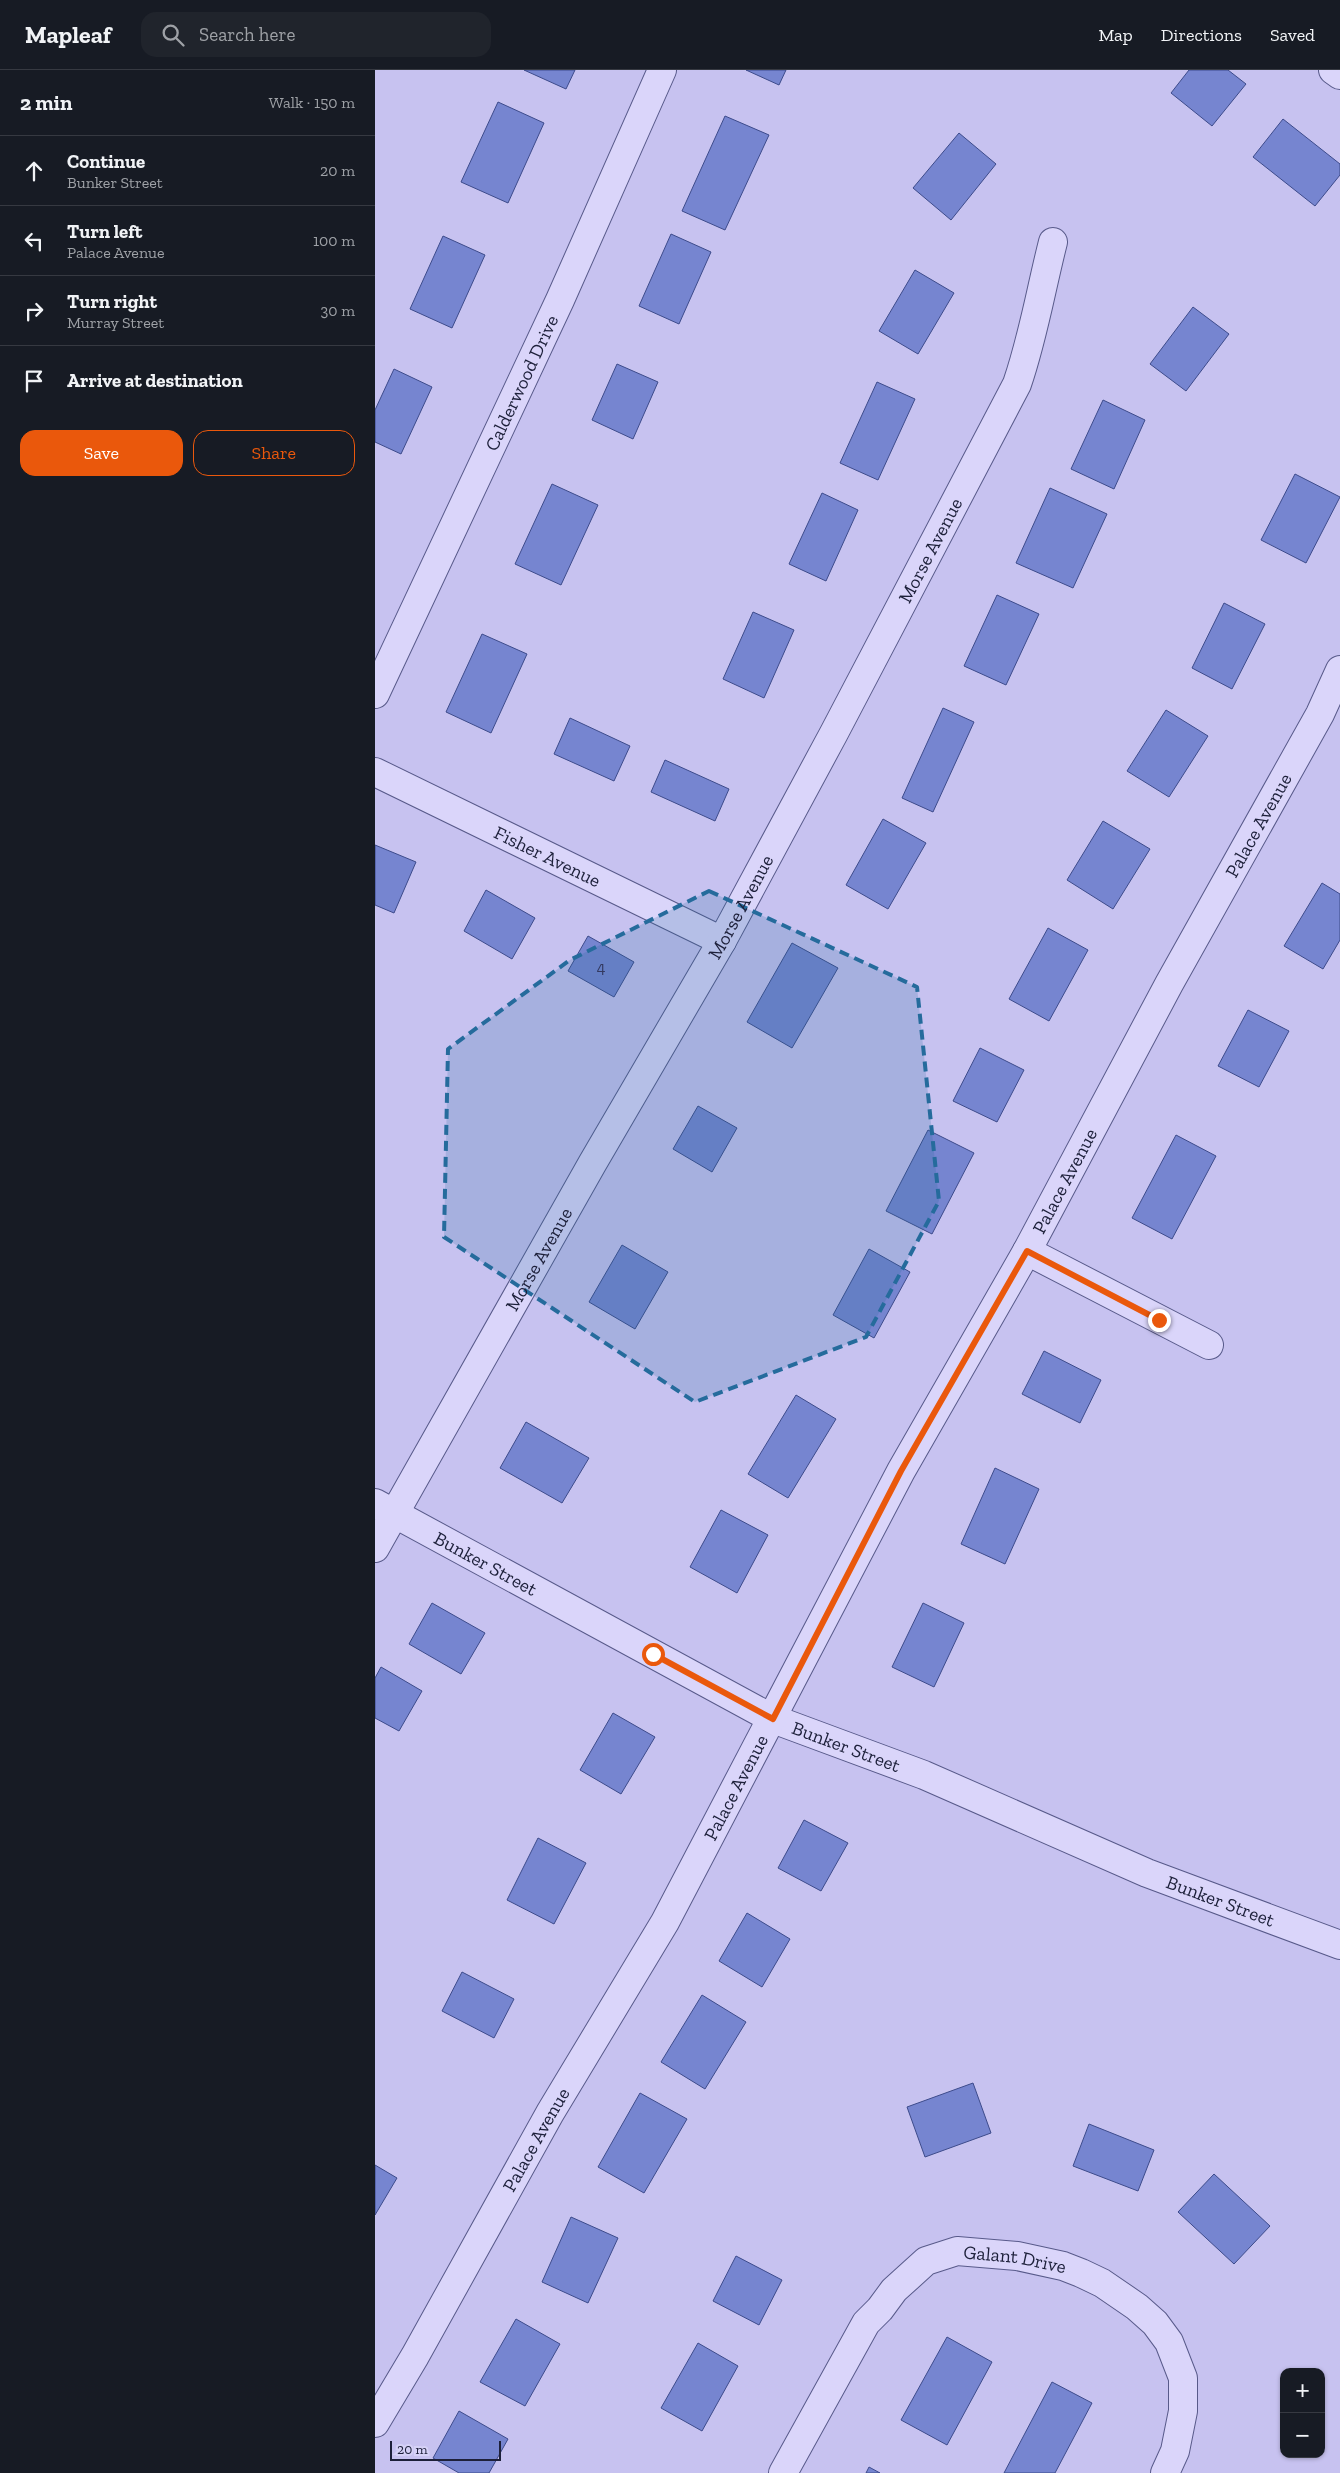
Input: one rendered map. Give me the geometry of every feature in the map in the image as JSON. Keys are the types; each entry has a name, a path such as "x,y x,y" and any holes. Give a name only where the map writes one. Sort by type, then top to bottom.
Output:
{"street":[{"name":"Calderwood Drive","path":"375,694 560,300 662,70"},
{"path":"1333,70 1340,76"},
{"name":"Morse Avenue","path":"375,1548 385,1508 722,941 834,733 1017,384 1028,353 1053,242"},
{"name":"Palace Avenue","path":"375,2423 415,2356 549,2114 665,1922 711,1832 773,1719 901,1471 1027,1251 1169,984 1320,714 1340,670"},
{"name":"Fisher Avenue","path":"375,772 722,941"},
{"path":"1027,1251 1209,1345"},
{"name":"Bunker Street","path":"385,1508 773,1719 924,1776 1147,1873 1340,1945"},
{"name":"Galant Drive","path":"783,2473 866,2323 880,2309 894,2290 926,2261 957,2251 1017,2256 1063,2266 1120,2294 1155,2323 1169,2342 1183,2378 1183,2411 1175,2451 1165,2473"}],"highlighted area":[{"path":"709,891 917,987 939,1201 866,1337 695,1402 444,1237 448,1049 570,960"}],"building":[{"path":"524,70 575,70 566,89"},
{"path":"746,70 786,70 779,85"},
{"path":"1189,70 1228,70 1246,84 1212,126 1171,93"},
{"path":"498,102 544,123 508,203 461,182"},
{"path":"725,116 769,135 725,230 682,211"},
{"path":"1283,119 1340,164 1340,175 1315,206 1253,157"},
{"path":"959,133 996,164 951,220 913,188"},
{"path":"671,234 711,252 679,324 639,306"},
{"path":"443,236 485,255 452,328 410,309"},
{"path":"915,270 954,293 918,354 879,331"},
{"path":"1193,307 1229,334 1186,391 1150,364"},
{"path":"617,364 658,382 633,439 592,420"},
{"path":"394,369 432,387 401,454 375,442 375,410"},
{"path":"877,382 915,399 878,480 840,463"},
{"path":"1103,400 1145,420 1114,489 1071,469"},
{"path":"1295,474 1340,497 1306,563 1261,540"},
{"path":"552,484 598,505 561,585 515,564"},
{"path":"1050,488 1107,514 1073,588 1016,563"},
{"path":"822,493 858,510 826,581 789,564"},
{"path":"997,595 1039,614 1006,685 964,666"},
{"path":"1224,603 1265,624 1232,689 1192,668"},
{"path":"753,612 794,630 764,698 723,679"},
{"path":"482,634 527,654 491,733 446,712"},
{"path":"943,708 974,722 933,812 902,798"},
{"path":"1166,710 1208,736 1169,797 1127,771"},
{"path":"570,718 630,746 614,781 554,754"},
{"path":"665,760 729,789 715,821 651,792"},
{"path":"883,819 926,843 888,909 846,885"},
{"path":"1103,821 1150,849 1113,909 1067,880"},
{"path":"375,845 416,862 394,913 375,905"},
{"path":"1322,883 1340,894 1340,940 1323,969 1284,946"},
{"path":"486,890 535,918 512,959 464,931"},
{"path":"1048,928 1088,950 1049,1021 1009,999"},
{"path":"588,936 634,962 614,997 568,971"},
{"path":"792,943 838,968 792,1048 747,1022"},
{"path":"1248,1010 1289,1031 1259,1087 1218,1066"},
{"path":"980,1048 1024,1070 997,1122 953,1101"},
{"path":"698,1106 737,1128 712,1172 673,1149"},
{"path":"928,1130 974,1153 932,1234 886,1211"},
{"path":"1176,1135 1216,1156 1172,1239 1132,1218"},
{"path":"622,1245 668,1272 635,1329 589,1302"},
{"path":"869,1249 910,1272 874,1338 833,1315"},
{"path":"1044,1351 1101,1380 1080,1423 1022,1394"},
{"path":"796,1395 836,1419 788,1498 748,1474"},
{"path":"526,1422 589,1458 562,1503 500,1468"},
{"path":"995,1468 1039,1489 1005,1564 961,1544"},
{"path":"721,1510 768,1535 737,1593 690,1567"},
{"path":"432,1603 485,1633 461,1674 409,1644"},
{"path":"923,1603 964,1623 934,1687 892,1667"},
{"path":"381,1667 422,1691 399,1731 375,1718 375,1678"},
{"path":"613,1713 655,1737 621,1794 580,1770"},
{"path":"804,1820 848,1843 821,1891 778,1868"},
{"path":"538,1838 586,1863 554,1924 507,1900"},
{"path":"747,1913 790,1939 762,1987 719,1961"},
{"path":"462,1972 514,1999 494,2038 442,2011"},
{"path":"702,1995 746,2022 705,2089 661,2062"},
{"path":"973,2083 991,2133 925,2157 907,2107"},
{"path":"640,2093 687,2119 644,2193 598,2167"},
{"path":"1089,2124 1154,2150 1138,2191 1073,2166"},
{"path":"375,2165 397,2178 375,2215"},
{"path":"1214,2174 1270,2226 1234,2264 1178,2212"},
{"path":"571,2217 618,2238 588,2303 542,2282"},
{"path":"736,2256 782,2280 759,2325 713,2301"},
{"path":"516,2319 560,2344 525,2406 480,2382"},
{"path":"947,2337 992,2362 947,2445 901,2420"},
{"path":"698,2343 738,2366 702,2431 661,2408"},
{"path":"1052,2382 1092,2403 1055,2473 1004,2473"},
{"path":"459,2411 508,2439 489,2473 459,2473 433,2458"},
{"path":"869,2467 880,2473 866,2473"}],"route":[{"path":"653,1654 773,1719 901,1471 1027,1251 1159,1320"}]}
